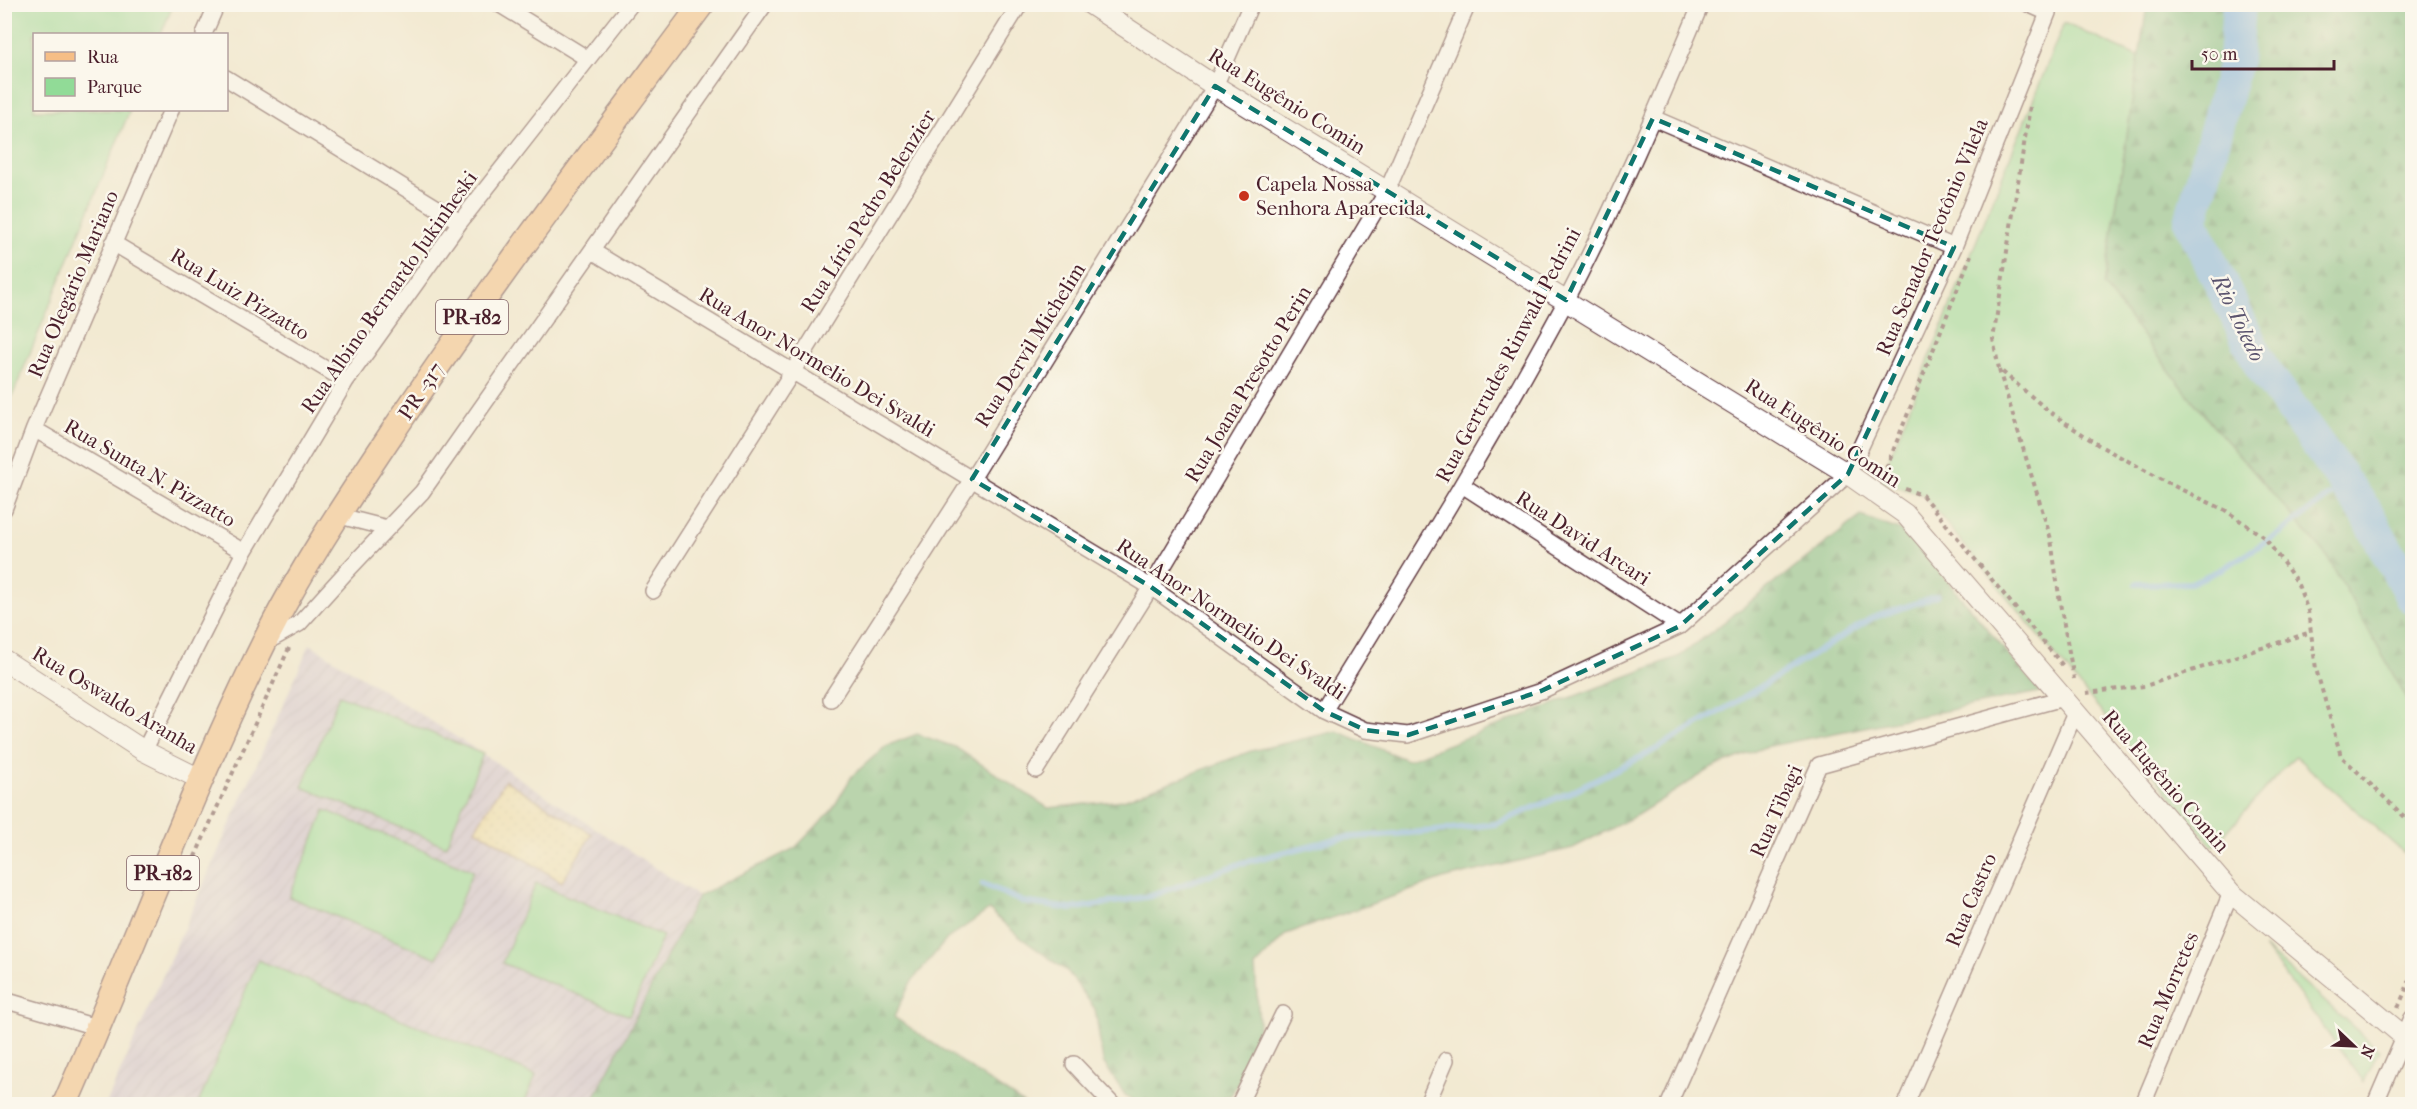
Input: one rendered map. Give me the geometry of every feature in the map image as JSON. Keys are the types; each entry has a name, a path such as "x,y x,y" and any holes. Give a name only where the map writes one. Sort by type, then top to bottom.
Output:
{"main road":[{"name":"PR -317","path":"264,644 336,515 513,258 702,4"},
{"name":"PR-182","path":"65,1104 202,780 264,644"}],"street":[{"path":"204,33 217,4"},
{"path":"499,4 588,59"},
{"name":"Rua Albino Bernardo Jukinheski","path":"144,751 244,552 346,381 460,222 631,4"},
{"path":"264,644 299,624 422,492 765,4"},
{"name":"Rua Lírio Pedro Belenzier","path":"653,591 793,371 1020,4"},
{"name":"Rua Eugênio Comin","path":"1090,4 1215,86 1848,474 1905,514 2231,893 2408,1040"},
{"name":"Rua Dervil Michelim","path":"831,699 972,479 1215,86 1251,4"},
{"name":"Rua Joana Presotto Perin","path":"1036,770 1151,587 1387,190 1467,4"},
{"name":"Rua Gertrudes Rinwald Pedrini","path":"1323,711 1462,485 1566,300 1653,118 1701,4"},
{"name":"Rua Senador Teotônio Vilela","path":"1848,474 1954,247 2048,13 2028,4"},
{"path":"228,79 460,222"},
{"name":"Rua Olegário Mariano","path":"4,509 34,429 171,111"},
{"path":"1653,118 1954,247"},
{"name":"Rua Luiz Pizzatto","path":"113,243 346,381"},
{"name":"Rua Anor Normelio Dei Svaldi","path":"592,250 1151,587 1323,711 1365,730 1408,735 1541,691 1680,626 1848,474"},
{"name":"Rua Sunta N. Pizzatto","path":"34,429 244,552"},
{"name":"Rua David Arcari","path":"1462,485 1680,626"},
{"path":"336,515 387,528"},
{"name":"Rua Oswaldo Aranha","path":"4,660 144,751 202,780"},
{"name":"Rua Tibagi","path":"1669,1104 1819,765 2069,706"},
{"name":"Rua Castro","path":"1906,1104 2069,706"},
{"name":"Rua Morretes","path":"2143,1104 2231,893"},
{"path":"4,1000 99,1028"},
{"path":"1239,1104 1283,1014"},
{"path":"2374,1104 2408,1040 2412,1018"},
{"path":"1427,1104 1446,1060"},
{"path":"1074,1064 1112,1104"}],"path":[{"path":"2022,129 2035,96"},
{"path":"2030,107 1993,339 1999,369 2051,539 2074,679"},
{"path":"1880,481 1973,250"},
{"path":"1999,369 2051,413 2100,447 2225,510 2265,538 2297,582 2308,611 2316,669 2341,756 2412,824"},
{"path":"1901,488 1922,495 2093,701"},
{"path":"177,897 299,624"},
{"path":"2086,693 2145,686 2311,632"},
{"path":"2388,1002 2397,1010 2412,975"}],"highlighted area":[{"path":"1215,86 1566,300 1653,118 1954,247 1848,474 1680,626 1541,691 1449,722 1408,735 1365,730 1324,711 1151,587 972,479"}],"shaded area":[{"path":"310,644 483,754 698,896 591,1104 106,1104"}],"green space":[{"path":"5,4 173,5 161,33 33,33 33,111 130,111 5,414"},
{"path":"2147,5 2412,5 2412,708 2327,556 2201,411 2104,286"},
{"path":"2064,23 2139,57 2104,286 2201,411 2327,556 2412,708 2412,860 2295,756 2213,847 1923,495 1880,481"},
{"path":"1861,516 1907,533 2040,692 1765,747 1712,768 1637,815 1573,848 1443,879 1286,934 1255,967 1259,1022 1254,1055 1231,1095 1203,1104 1139,1104 1125,1095 1103,1062 1095,1009 1068,972 1017,935 989,910 947,939 911,982 894,1017 1024,1104 591,1104 698,896 795,848 832,810 852,776 886,746 917,734 955,747 1048,808 1123,800 1251,751 1337,731 1407,760 1680,656"},
{"path":"339,695 483,754 446,846 302,787"},
{"path":"325,810 473,871 437,958 289,897"},
{"path":"536,883 663,936 629,1016 502,963"},
{"path":"2264,947 2379,1050 2364,1082"},
{"path":"258,960 536,1075 524,1104 198,1104"}],"sand":[{"path":"505,780 592,834 562,882 475,829"}],"waterway":[{"name":"Rio Toledo","path":"2239,4 2235,62 2191,222 2261,366 2366,512 2412,597"},
{"path":"2136,584 2191,583 2222,569 2280,533 2346,483"},
{"path":"983,884 1023,902 1071,909 1151,896 1242,863 1340,838 1495,824 1566,794 1647,754 1872,618 1937,596"}],"place":[{"name":"Capela Nossa Senhora Aparecida","path":"1244,196"}]}
